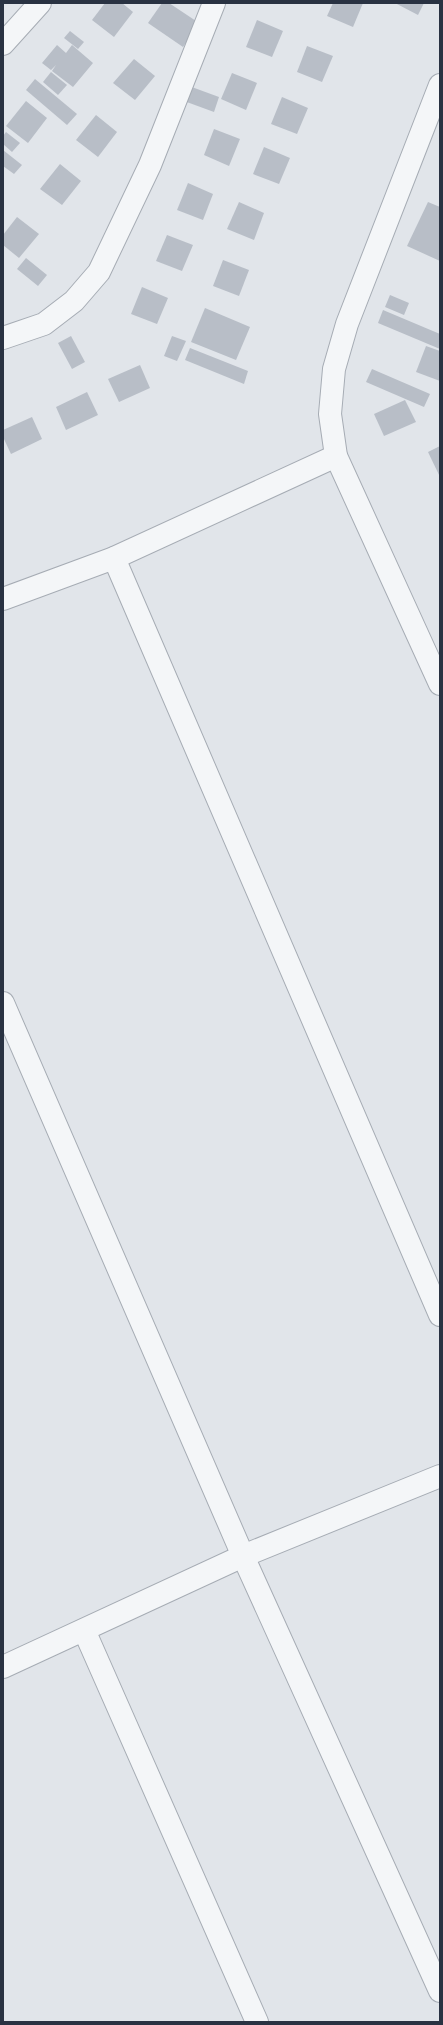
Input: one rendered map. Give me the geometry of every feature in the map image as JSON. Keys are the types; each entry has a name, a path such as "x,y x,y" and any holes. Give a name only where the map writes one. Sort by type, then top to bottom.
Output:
{"street":[{"path":"3,44 40,3"},
{"path":"3,338 44,324 74,301 99,272 150,165 214,3"},
{"path":"440,85 347,324 334,369 330,414 336,456 440,684"},
{"path":"3,599 114,558 336,456"},
{"path":"114,558 440,1315"},
{"path":"3,1003 243,1556 440,1991"},
{"path":"3,1667 243,1556 440,1476"},
{"path":"84,1630 257,2022"}],"building":[{"path":"105,3 122,3 133,12 114,37 92,20"},
{"path":"162,3 169,3 199,23 183,47 148,23"},
{"path":"333,3 363,3 353,27 327,16"},
{"path":"395,3 424,3 418,15"},
{"path":"257,20 283,31 272,57 246,47"},
{"path":"70,31 84,42 78,49 64,38"},
{"path":"57,45 66,53 72,45 93,63 73,87 52,71 56,65 51,70 42,63"},
{"path":"307,46 333,56 322,82 297,72"},
{"path":"134,59 155,76 135,100 113,83"},
{"path":"51,72 67,85 58,95 43,82"},
{"path":"232,73 257,83 246,110 221,99"},
{"path":"35,79 77,114 67,125 26,90"},
{"path":"189,86 219,97 214,112 184,101"},
{"path":"282,97 308,108 297,134 271,124"},
{"path":"26,101 47,118 28,143 6,126"},
{"path":"96,115 117,132 98,157 76,140"},
{"path":"214,129 240,139 229,166 204,155"},
{"path":"6,132 20,143 12,152 3,144 3,136"},
{"path":"264,147 290,158 279,184 253,174"},
{"path":"3,150 22,165 14,174 3,166"},
{"path":"60,164 81,181 62,205 40,189"},
{"path":"188,183 213,194 203,220 177,210"},
{"path":"239,202 264,213 254,240 227,229"},
{"path":"428,202 440,207 440,261 407,246"},
{"path":"17,217 39,234 19,258 3,245 3,235"},
{"path":"167,235 193,245 182,271 156,261"},
{"path":"26,258 47,275 38,286 17,269"},
{"path":"223,260 249,270 239,296 213,286"},
{"path":"142,287 168,298 157,324 131,314"},
{"path":"390,295 409,303 404,315 385,307"},
{"path":"205,308 250,327 236,360 191,342"},
{"path":"383,310 440,334 440,349 378,323"},
{"path":"71,336 85,362 72,369 58,343"},
{"path":"172,336 186,341 177,361 164,356"},
{"path":"426,346 440,351 440,381 416,372"},
{"path":"190,348 248,371 244,384 185,360"},
{"path":"140,365 150,388 119,402 108,379"},
{"path":"372,369 430,394 424,407 366,382"},
{"path":"87,392 98,415 66,430 56,407"},
{"path":"405,400 416,422 384,436 374,414"},
{"path":"32,417 42,439 11,454 3,437 3,430"},
{"path":"440,446 440,477 428,452"}]}
